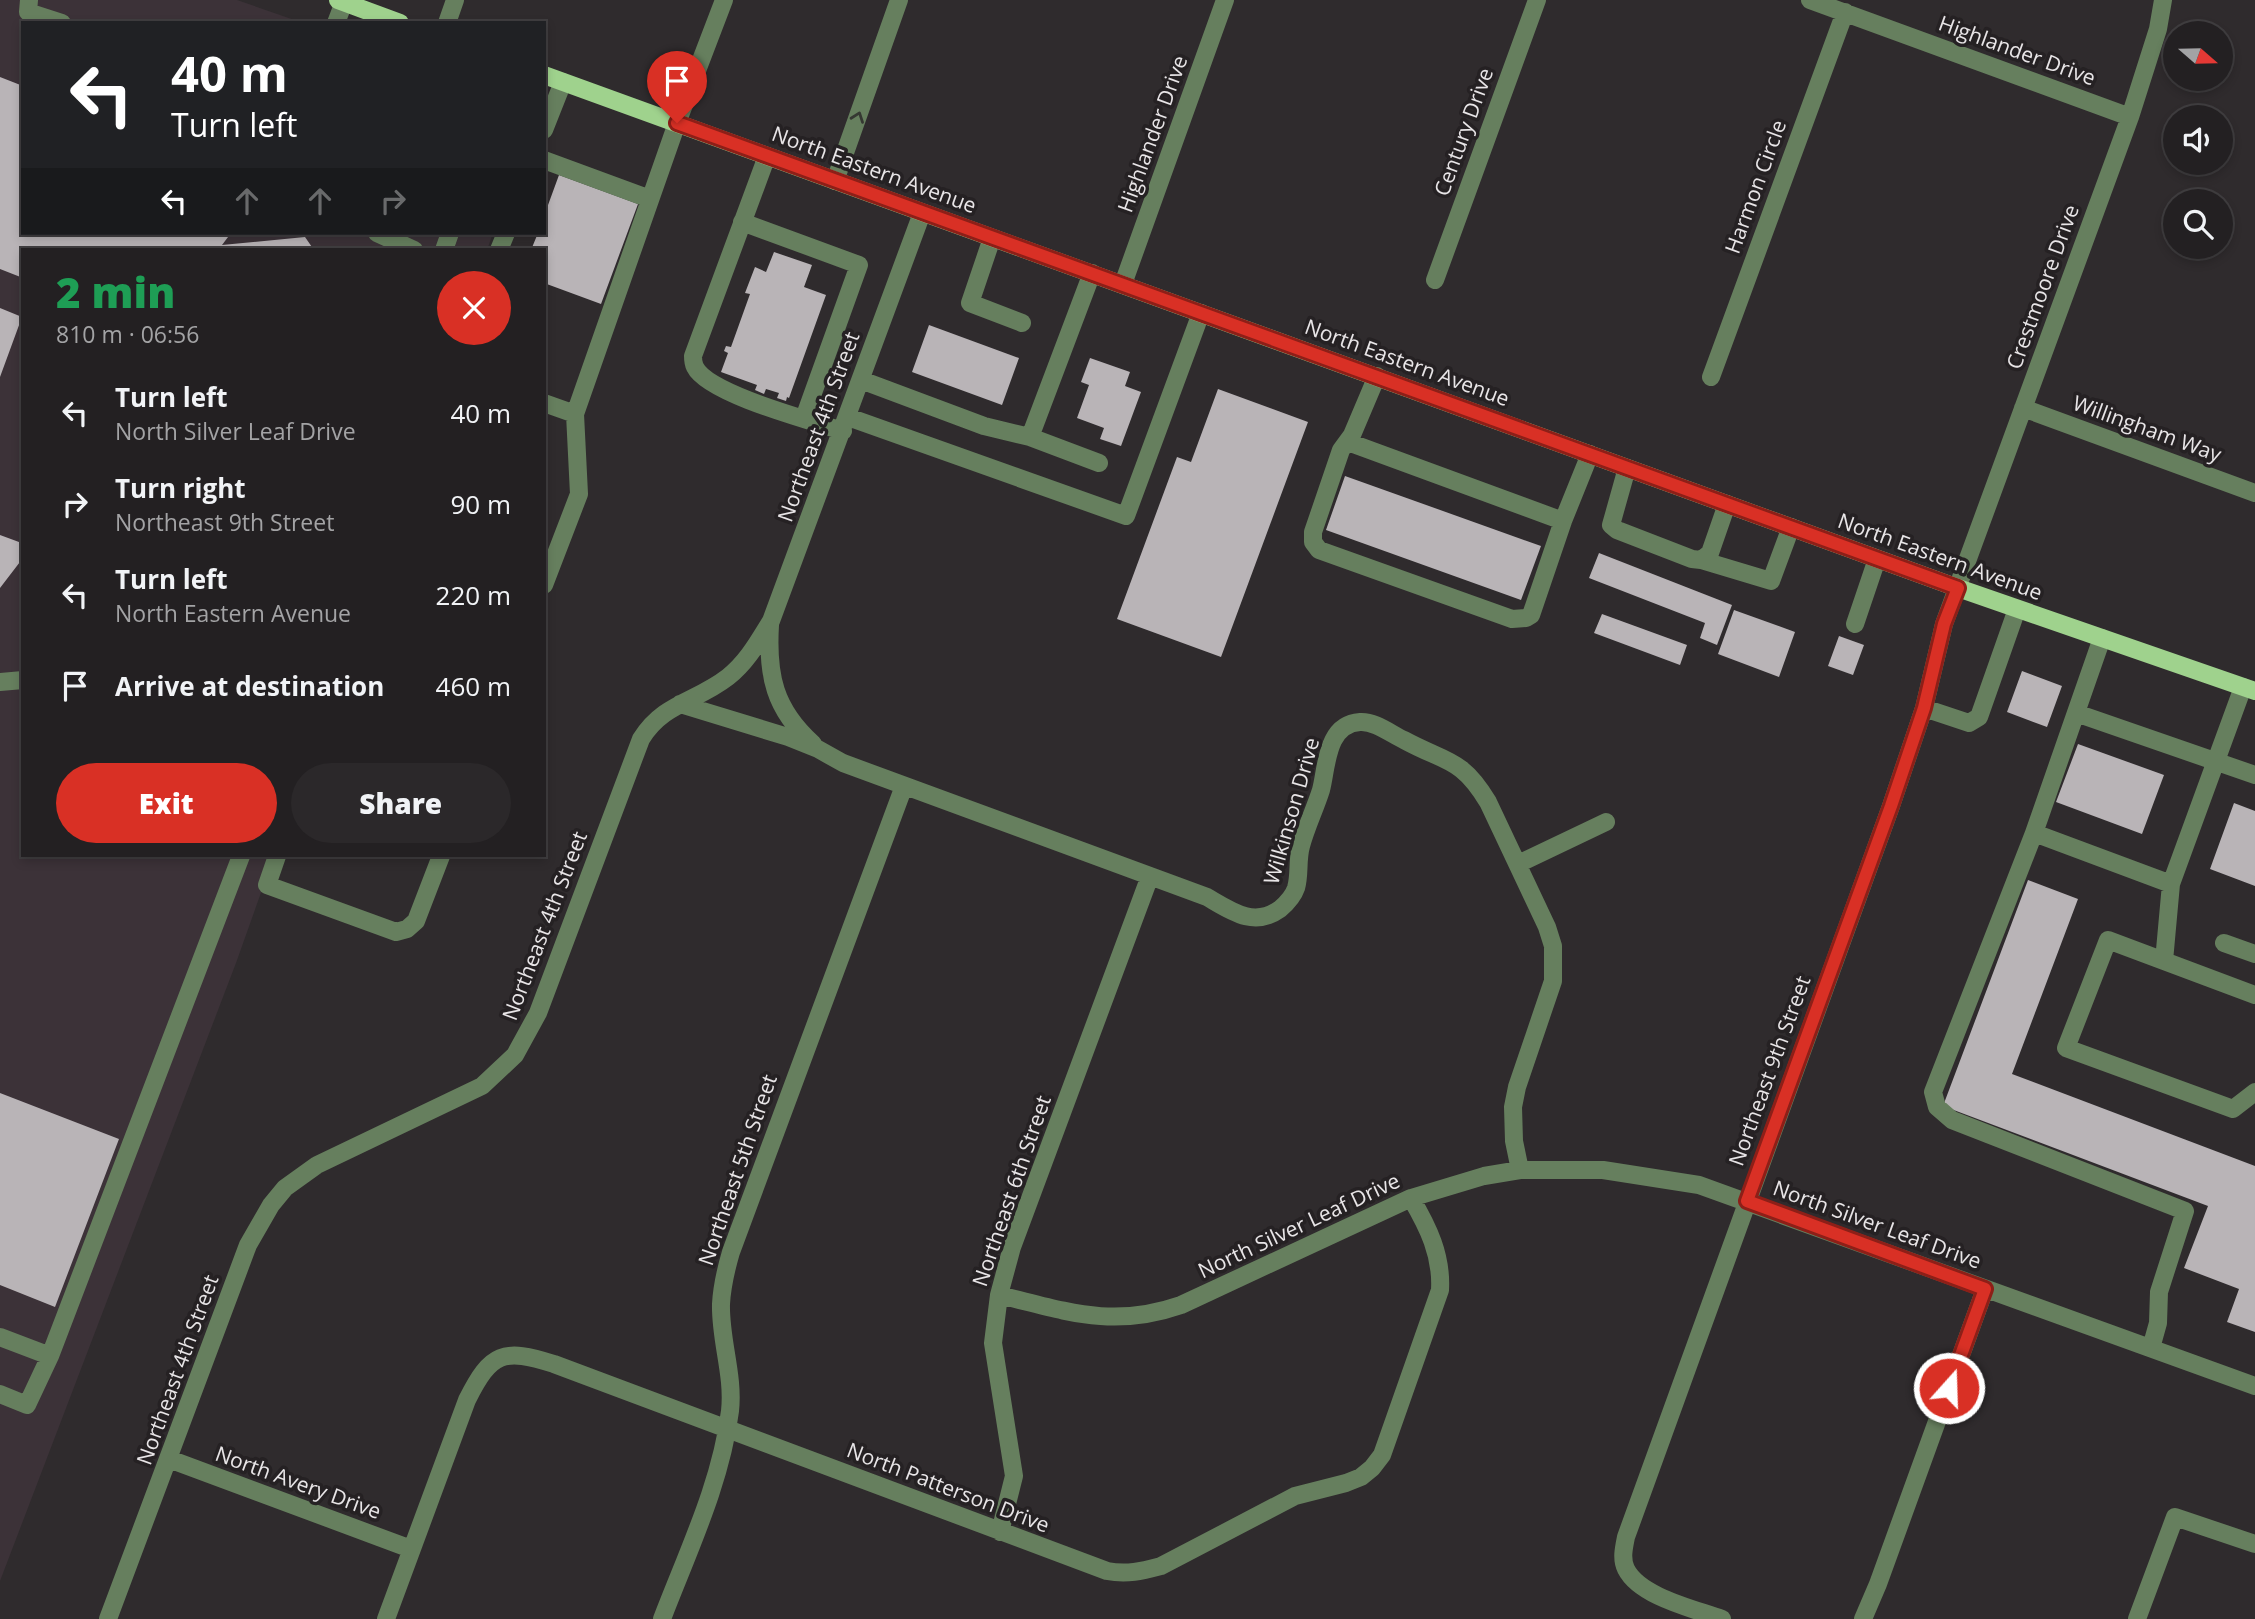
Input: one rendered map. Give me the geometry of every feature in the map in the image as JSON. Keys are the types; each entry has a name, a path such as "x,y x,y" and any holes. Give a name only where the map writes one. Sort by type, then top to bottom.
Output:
{"main road":[{"path":"341,1 395,21"},
{"name":"North Eastern Avenue","path":"546,76 1877,559 2249,689"}],"street":[{"path":"29,0 28,12 56,21"},
{"path":"448,21 455,0"},
{"path":"546,580 579,494 575,414 677,123 724,0"},
{"path":"835,181 899,0"},
{"name":"Highlander Drive","path":"1124,284 1225,0"},
{"name":"Century Drive","path":"1435,279 1537,0"},
{"name":"Highlander Drive","path":"1810,0 2130,117"},
{"name":"Crestmoore Drive","path":"1958,588 2130,117 2158,29 2164,0"},
{"path":"336,21 341,1"},
{"name":"Harmon Circle","path":"1710,377 1845,12"},
{"path":"546,125 563,82"},
{"path":"767,156 692,356 695,368 712,383 732,394 804,418 845,424 1126,516 1201,313"},
{"path":"546,161 650,199"},
{"name":"Northeast 4th Street","path":"108,1619 248,1245 271,1205 285,1188 317,1165 482,1086 515,1055 538,1013 641,739 664,712 714,687 741,665 771,621 922,213"},
{"path":"742,222 859,265 804,418"},
{"path":"386,235 410,248"},
{"path":"992,238 970,303 1022,323"},
{"path":"1030,437 1092,273"},
{"path":"1377,376 1348,442 1341,450 1313,533 1313,542 1319,550 1519,620 1531,615 1563,521 1590,454"},
{"path":"861,380 1099,463"},
{"path":"546,404 575,414"},
{"name":"Willingham Way","path":"2023,408 2255,493"},
{"path":"1348,442 1563,521"},
{"path":"1627,468 1611,525 1616,530 1692,559 1771,581 1791,527"},
{"path":"1701,560 1710,553 1727,504"},
{"path":"1855,624 1877,559"},
{"name":"Northeast 9th Street","path":"1722,1619 1644,1588 1625,1568 1623,1556 1626,1537 1891,806 1924,708 1944,624 1958,588"},
{"path":"1924,708 1969,723 1979,717 2017,609"},
{"path":"771,621 768,652 770,674 776,694 798,730 818,748"},
{"path":"2102,638 2034,833 1933,1092 1937,1107 1952,1120 2185,1211 2159,1292 2158,1323 2151,1348"},
{"path":"0,682 21,680"},
{"path":"2164,961 2171,884 2216,761 2249,689"},
{"name":"Wilkinson Drive","path":"680,704 818,748 843,763 1207,897 1248,919 1272,914 1291,899 1296,889 1301,846 1321,788 1329,749 1335,737 1343,730 1361,722 1374,724 1456,764 1468,773 1488,802 1547,927 1553,946 1553,981 1517,1087 1513,1107 1514,1141 1520,1170"},
{"path":"2076,713 2255,775"},
{"name":"Northeast 5th Street","path":"662,1619 719,1470 730,1385 721,1305 723,1280 731,1252 904,786"},
{"path":"1518,864 1606,822"},
{"path":"2034,833 2171,884"},
{"path":"0,1394 27,1405 50,1356 241,857"},
{"path":"277,857 267,885 396,932 407,929 416,922 441,857"},
{"name":"Northeast 6th Street","path":"1000,1532 1014,1476 993,1343 999,1295 1012,1247 1150,876"},
{"path":"2255,995 2108,940 2066,1048 2233,1109 2255,1092"},
{"path":"2224,943 2255,954"},
{"name":"North Silver Leaf Drive","path":"999,1295 1102,1318 1158,1312 1181,1305 1411,1198 1484,1176 1520,1170 1603,1170 1699,1185 2255,1386"},
{"name":"North Patterson Drive","path":"386,1619 467,1399 486,1366 498,1357 530,1357 1107,1571 1122,1574 1161,1566 1295,1496 1346,1483 1361,1476 1372,1468 1381,1455 1440,1290 1438,1256 1429,1228 1411,1198"},
{"path":"1863,1619 1985,1289"},
{"path":"0,1337 50,1356"},
{"name":"North Avery Drive","path":"169,1459 411,1549"},
{"path":"2137,1619 2175,1517 2255,1545"}],"shaded area":[{"path":"0,0 237,0 297,21 21,21 21,235 492,235 488,248 21,248 21,857 274,857 236,963 0,1581"}],"building":[{"path":"0,77 21,85 21,235 230,235 222,245 305,237 313,248 21,248 21,277 0,269"},
{"path":"559,175 638,204 601,304 546,284 546,248 532,248 537,235 546,235 546,211"},
{"path":"774,252 812,265 804,287 826,295 786,401 777,398 779,393 766,389 764,394 755,390 757,385 721,372 728,353 724,351 726,346 731,347 750,294 745,293 755,267 766,272"},
{"path":"0,308 21,317 21,320 0,377"},
{"path":"929,325 1019,358 1002,405 912,372"},
{"path":"1090,358 1130,372 1125,386 1141,392 1121,446 1100,439 1104,428 1077,418 1089,385 1081,382"},
{"path":"1218,389 1308,422 1221,657 1117,619 1177,457 1191,462"},
{"path":"1345,476 1541,546 1521,600 1326,530"},
{"path":"0,535 19,542 21,538 21,561 0,588"},
{"path":"1599,553 1732,605 1717,645 1700,638 1705,623 1589,578"},
{"path":"1734,610 1795,632 1779,677 1718,654"},
{"path":"1602,614 1687,645 1680,665 1594,633"},
{"path":"1839,636 1864,645 1853,675 1828,666"},
{"path":"2022,671 2062,686 2047,727 2007,712"},
{"path":"2078,744 2164,775 2142,834 2056,802"},
{"path":"2234,803 2255,811 2255,886 2210,869"},
{"path":"2028,880 2078,899 2012,1074 2255,1166 2255,1332 2227,1322 2239,1289 2184,1268 2208,1206 1943,1106"},
{"path":"0,1093 119,1139 55,1307 0,1285"}],"route":[{"path":"677,123 1958,588 1944,624 1924,708 1891,806 1747,1201 1985,1289 1949,1388"}]}
